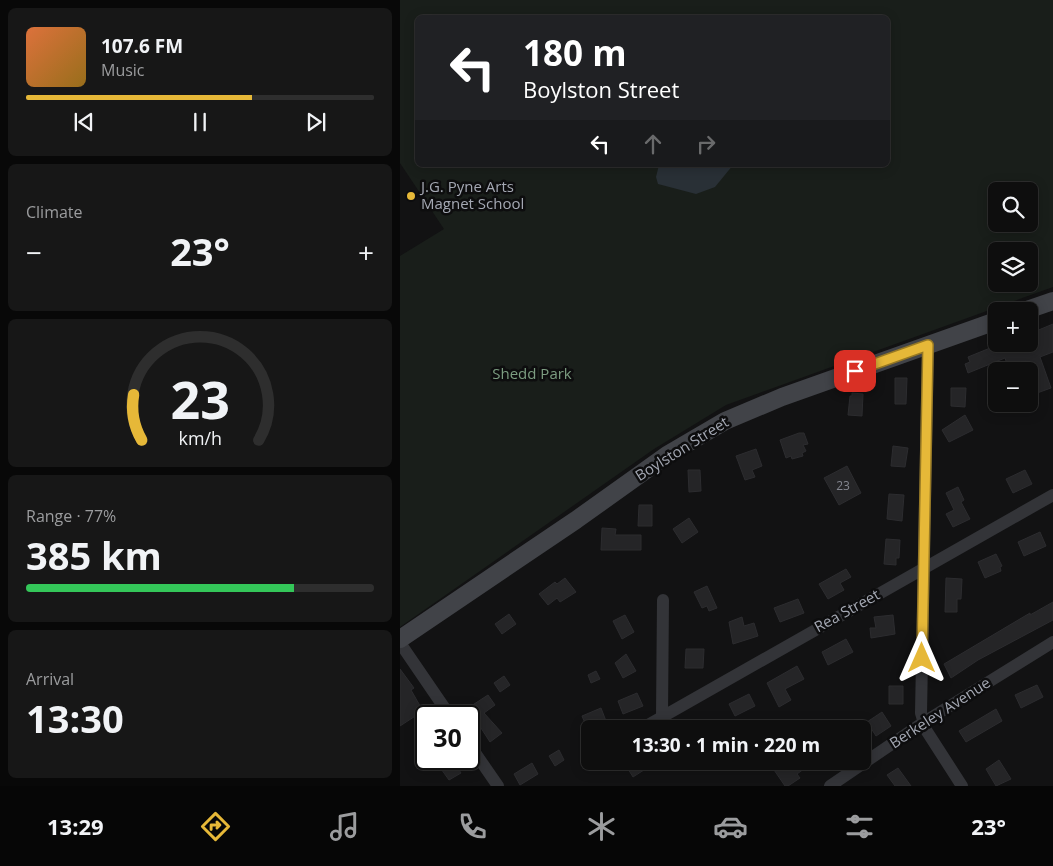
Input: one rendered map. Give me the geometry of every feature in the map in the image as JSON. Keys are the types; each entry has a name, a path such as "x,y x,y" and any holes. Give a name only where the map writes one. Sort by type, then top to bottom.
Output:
{"main road":[{"path":"1038,306 1053,301"},
{"name":"Boylston Street","path":"400,639 576,520 667,455 725,421 782,397 988,324"}],"street":[{"path":"928,345 922,568 921,713 926,730 962,786"},
{"name":"Rea Street","path":"654,720 1053,495"},
{"path":"662,715 663,600"},
{"name":"Berkeley Avenue","path":"830,786 924,722 1053,642"},
{"path":"400,643 442,705"},
{"path":"480,760 498,786"}],"green space":[{"name":"Shedd Park","path":"400,0 1053,0 1053,287 1011,302 988,302 988,310 726,405 654,449 400,627 400,256 444,229 400,163"}],"shaded area":[{"path":"658,167 731,167 715,187 696,194 658,184 656,177"}],"building":[{"path":"1053,324 1053,352 1040,357 1051,388 1038,393 1038,362 1006,362 1005,358 995,362 988,362 988,365 968,373 965,364 970,362 968,357 988,349 988,352 1038,352 1038,330"},
{"path":"895,378 907,378 906,404 895,404"},
{"path":"951,388 966,388 965,407 951,406"},
{"path":"852,393 863,394 862,416 848,415"},
{"path":"965,415 973,430 949,442 942,430"},
{"path":"804,433 808,444 803,445 806,451 802,453 803,456 792,459 791,456 786,458 780,440"},
{"path":"893,446 908,448 905,467 891,466"},
{"path":"756,449 762,466 752,470 755,477 745,480 736,456"},
{"path":"847,466 861,493 839,505 824,478"},
{"path":"688,470 700,470 701,491 689,492"},
{"path":"1025,470 1032,484 1013,493 1006,479"},
{"path":"958,487 964,500 961,502 970,519 953,527 946,514 954,510 946,493"},
{"path":"889,494 904,495 902,521 887,519"},
{"path":"639,505 652,505 652,526 638,526"},
{"path":"689,518 698,532 682,543 673,529"},
{"path":"602,528 616,529 615,535 641,535 641,550 601,550"},
{"path":"1040,532 1046,546 1024,556 1018,542"},
{"path":"886,539 900,540 899,558 896,558 896,565 884,564"},
{"path":"996,554 1002,566 1000,567 1001,571 985,578 978,562"},
{"path":"846,569 851,577 840,583 844,590 828,599 819,584"},
{"path":"565,578 576,592 560,602 557,598 548,605 539,594 555,582 557,584"},
{"path":"946,578 962,579 961,599 957,599 957,612 945,612"},
{"path":"707,586 717,608 709,611 707,606 702,608 694,592"},
{"path":"798,599 804,613 780,622 774,608"},
{"path":"1053,602 1053,620 978,660 951,678 944,664 1030,613 1030,615"},
{"path":"509,614 516,624 502,634 495,624"},
{"path":"625,615 634,632 622,639 613,621"},
{"path":"893,615 895,634 871,638 870,628 876,628 874,617"},
{"path":"742,617 744,626 754,623 758,636 733,644 729,622"},
{"path":"846,639 853,652 828,665 822,652"},
{"path":"686,649 704,649 703,668 685,668"},
{"path":"626,654 636,671 623,678 615,663"},
{"path":"797,666 804,679 785,689 791,700 779,707 767,683"},
{"path":"400,669 414,688 411,690 420,705 415,705 415,716 400,726"},
{"path":"596,671 600,679 591,683 588,675"},
{"path":"504,676 510,685 500,692 494,683"},
{"path":"1037,685 1043,697 1021,708 1015,695"},
{"path":"889,686 903,686 903,704 889,704"},
{"path":"637,693 643,706 623,714 618,701"},
{"path":"749,694 755,706 735,716 729,704"},
{"path":"488,695 495,705 484,713 502,733 490,742 480,727 480,705 473,705"},
{"path":"601,708 606,720 584,720 582,716"},
{"path":"996,709 1002,721 966,742 959,731"},
{"path":"882,712 891,726 876,736 871,728 870,720"},
{"path":"559,750 564,760 555,766 549,756"},
{"path":"999,760 1011,779 996,786 986,769"},
{"path":"532,763 538,774 520,785 514,774"},
{"path":"898,768 911,786 895,786 887,775"},
{"path":"442,770 459,770 461,773 449,780"},
{"path":"629,770 644,770 633,777"},
{"path":"774,770 803,770 797,774 800,778 785,786"}],"place":[{"name":"J.G. Pyne Arts Magnet School","path":"411,196"}],"route":[{"path":"855,371 928,345 922,568 922,658"}]}
